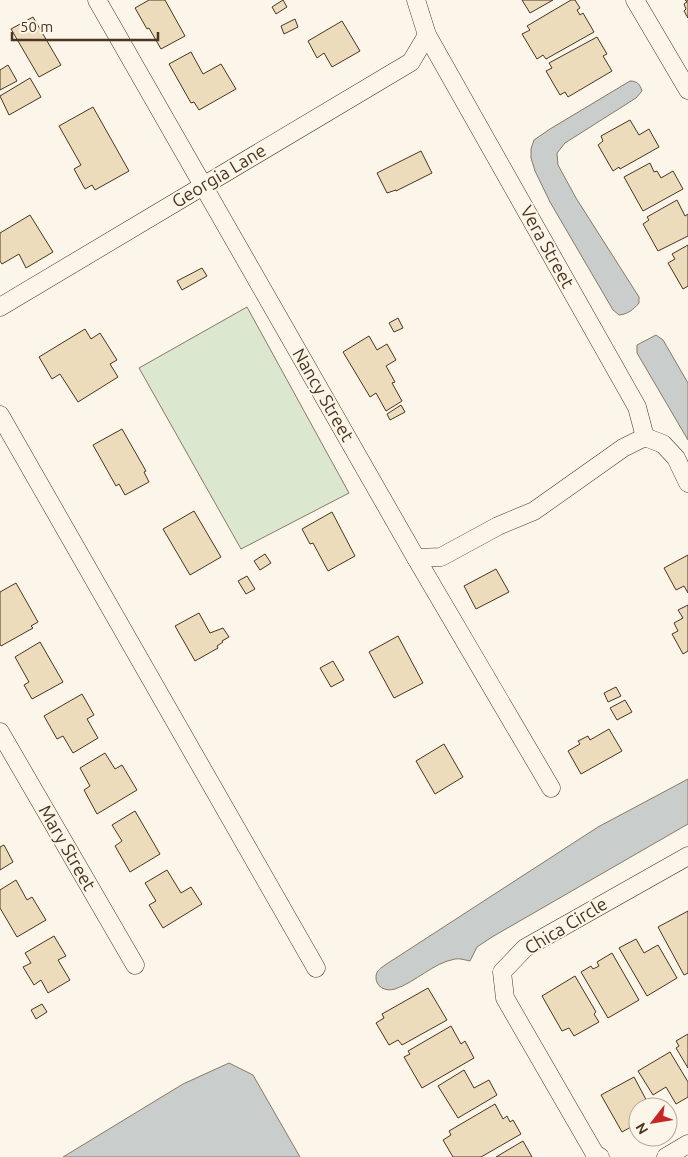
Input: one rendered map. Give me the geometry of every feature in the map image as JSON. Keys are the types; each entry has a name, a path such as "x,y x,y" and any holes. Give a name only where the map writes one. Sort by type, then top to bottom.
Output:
{"street":[{"name":"Nancy Street","path":"97,0 416,558 551,788"},
{"name":"Vera Street","path":"416,0 427,35 637,407 645,437"},
{"path":"635,0 688,90"},
{"name":"Georgia Lane","path":"0,306 411,62 427,35"},
{"path":"0,415 316,968"},
{"path":"416,558 440,557 498,526 534,511 623,448 645,437 663,444 676,458 688,483"},
{"name":"Mary Street","path":"0,732 135,965"},
{"name":"Chica Circle","path":"600,1157 595,1154 505,998 502,972 525,948 688,856"},
{"path":"666,1157 688,1144"}],"green space":[{"path":"247,307 349,493 241,549 139,368"}],"shaded area":[{"path":"630,81 636,82 642,91 636,98 565,143 557,153 558,165 576,198 639,297 639,303 635,308 628,313 619,315 613,310 550,202 535,171 531,158 531,149 534,140 550,129"},
{"path":"656,335 663,340 688,383 688,440 637,353 637,345"},
{"path":"688,779 688,824 492,937 477,947 470,961 457,959 447,961 403,986 392,990 382,988 377,983 376,976 379,969 385,965 598,827"},
{"path":"229,1063 253,1075 300,1157 63,1157 183,1084"}],"building":[{"path":"149,0 165,0 185,36 161,49 135,8"},
{"path":"283,0 287,7 276,14 272,7"},
{"path":"522,0 553,0 530,13"},
{"path":"571,0 575,0 580,8 577,10 580,15 583,13 594,32 546,59 543,55 537,59 522,34 530,30 527,26"},
{"path":"685,0 688,0 688,18 684,11 686,9 684,4 687,2"},
{"path":"33,17 61,65 39,77 11,29"},
{"path":"295,19 298,27 284,34 281,26"},
{"path":"342,21 360,51 332,67 324,53 317,58 308,41"},
{"path":"597,37 607,54 603,56 612,71 568,97 565,92 560,95 546,71 552,68 549,63"},
{"path":"191,52 203,74 221,64 236,89 199,110 194,102 191,103 169,64"},
{"path":"8,65 17,81 0,90 0,70"},
{"path":"30,78 41,97 9,115 0,96"},
{"path":"93,107 129,171 95,190 92,185 85,189 74,169 81,165 59,126"},
{"path":"630,120 639,135 649,129 659,147 613,171 598,145 603,141 601,136"},
{"path":"421,151 432,173 396,191 387,193 377,173"},
{"path":"650,163 654,172 657,171 661,178 673,171 683,189 643,211 624,177"},
{"path":"677,200 685,216 688,214 688,236 658,251 643,224 649,220 647,217"},
{"path":"30,215 53,252 26,268 19,254 2,264 0,261 0,233"},
{"path":"688,245 688,286 683,289 668,263 675,259 672,254"},
{"path":"202,268 207,276 182,290 177,281"},
{"path":"398,318 403,328 394,332 389,323"},
{"path":"85,329 91,339 100,333 117,360 110,364 118,377 78,402 60,374 52,379 39,357"},
{"path":"369,336 377,350 387,344 396,360 386,366 395,382 392,383 402,401 386,411 376,393 370,397 343,352"},
{"path":"401,405 405,412 390,420 387,414"},
{"path":"122,429 146,471 144,472 149,482 125,495 119,484 116,486 93,445"},
{"path":"194,511 221,557 190,575 163,529"},
{"path":"332,512 355,556 328,571 313,543 310,544 302,529"},
{"path":"265,554 271,563 260,570 254,561"},
{"path":"688,555 688,593 684,586 676,590 664,568"},
{"path":"496,569 509,592 476,609 464,586"},
{"path":"247,576 255,589 246,594 238,581"},
{"path":"16,583 38,622 31,626 33,628 1,646 0,592"},
{"path":"688,605 688,651 683,654 672,634 678,631 674,623 683,618 678,610"},
{"path":"199,613 210,633 223,628 229,637 217,646 218,648 195,661 175,626"},
{"path":"398,636 423,683 394,698 369,652"},
{"path":"40,642 63,682 32,699 24,685 29,682 15,657"},
{"path":"333,661 344,680 331,687 320,668"},
{"path":"616,687 621,696 608,702 604,693"},
{"path":"82,694 94,715 87,719 98,738 73,753 63,736 57,739 44,716"},
{"path":"625,700 632,712 617,720 610,708"},
{"path":"609,729 622,751 581,774 568,751 580,744 578,741 588,736 590,740"},
{"path":"444,744 463,777 435,794 416,761"},
{"path":"105,753 115,769 122,765 137,790 97,814 84,790 90,786 80,768"},
{"path":"135,811 160,854 130,872 115,846 122,841 112,825"},
{"path":"4,845 13,862 0,870 0,847"},
{"path":"167,870 181,893 191,887 202,904 163,928 149,905 156,901 145,883"},
{"path":"16,880 27,900 32,897 46,920 17,937 0,908 0,890"},
{"path":"688,911 688,973 684,975 658,927"},
{"path":"54,936 66,956 58,960 70,980 48,993 41,980 34,985 23,967 31,963 25,953"},
{"path":"636,939 644,953 658,945 677,978 647,996 619,948"},
{"path":"612,953 639,1000 608,1018 581,972 591,966 593,969 599,966 597,962"},
{"path":"575,976 596,1012 594,1014 599,1022 574,1036 569,1028 562,1031 542,996"},
{"path":"428,988 447,1020 402,1045 398,1040 389,1045 376,1023 384,1018 382,1014"},
{"path":"42,1004 47,1012 36,1019 31,1010"},
{"path":"451,1026 461,1044 465,1041 474,1058 422,1088 404,1057 410,1054 408,1051"},
{"path":"688,1034 688,1068 676,1048 679,1046 676,1041"},
{"path":"670,1052 688,1082 688,1097 678,1103 678,1097 672,1097 666,1087 653,1095 638,1071"},
{"path":"464,1070 474,1088 489,1080 497,1095 458,1118 438,1086"},
{"path":"634,1077 645,1097 628,1097 628,1129 622,1132 601,1095"},
{"path":"495,1104 503,1119 507,1116 510,1122 513,1120 521,1134 481,1157 453,1157 443,1140 451,1135 449,1131"},
{"path":"523,1141 532,1157 496,1157"}]}
